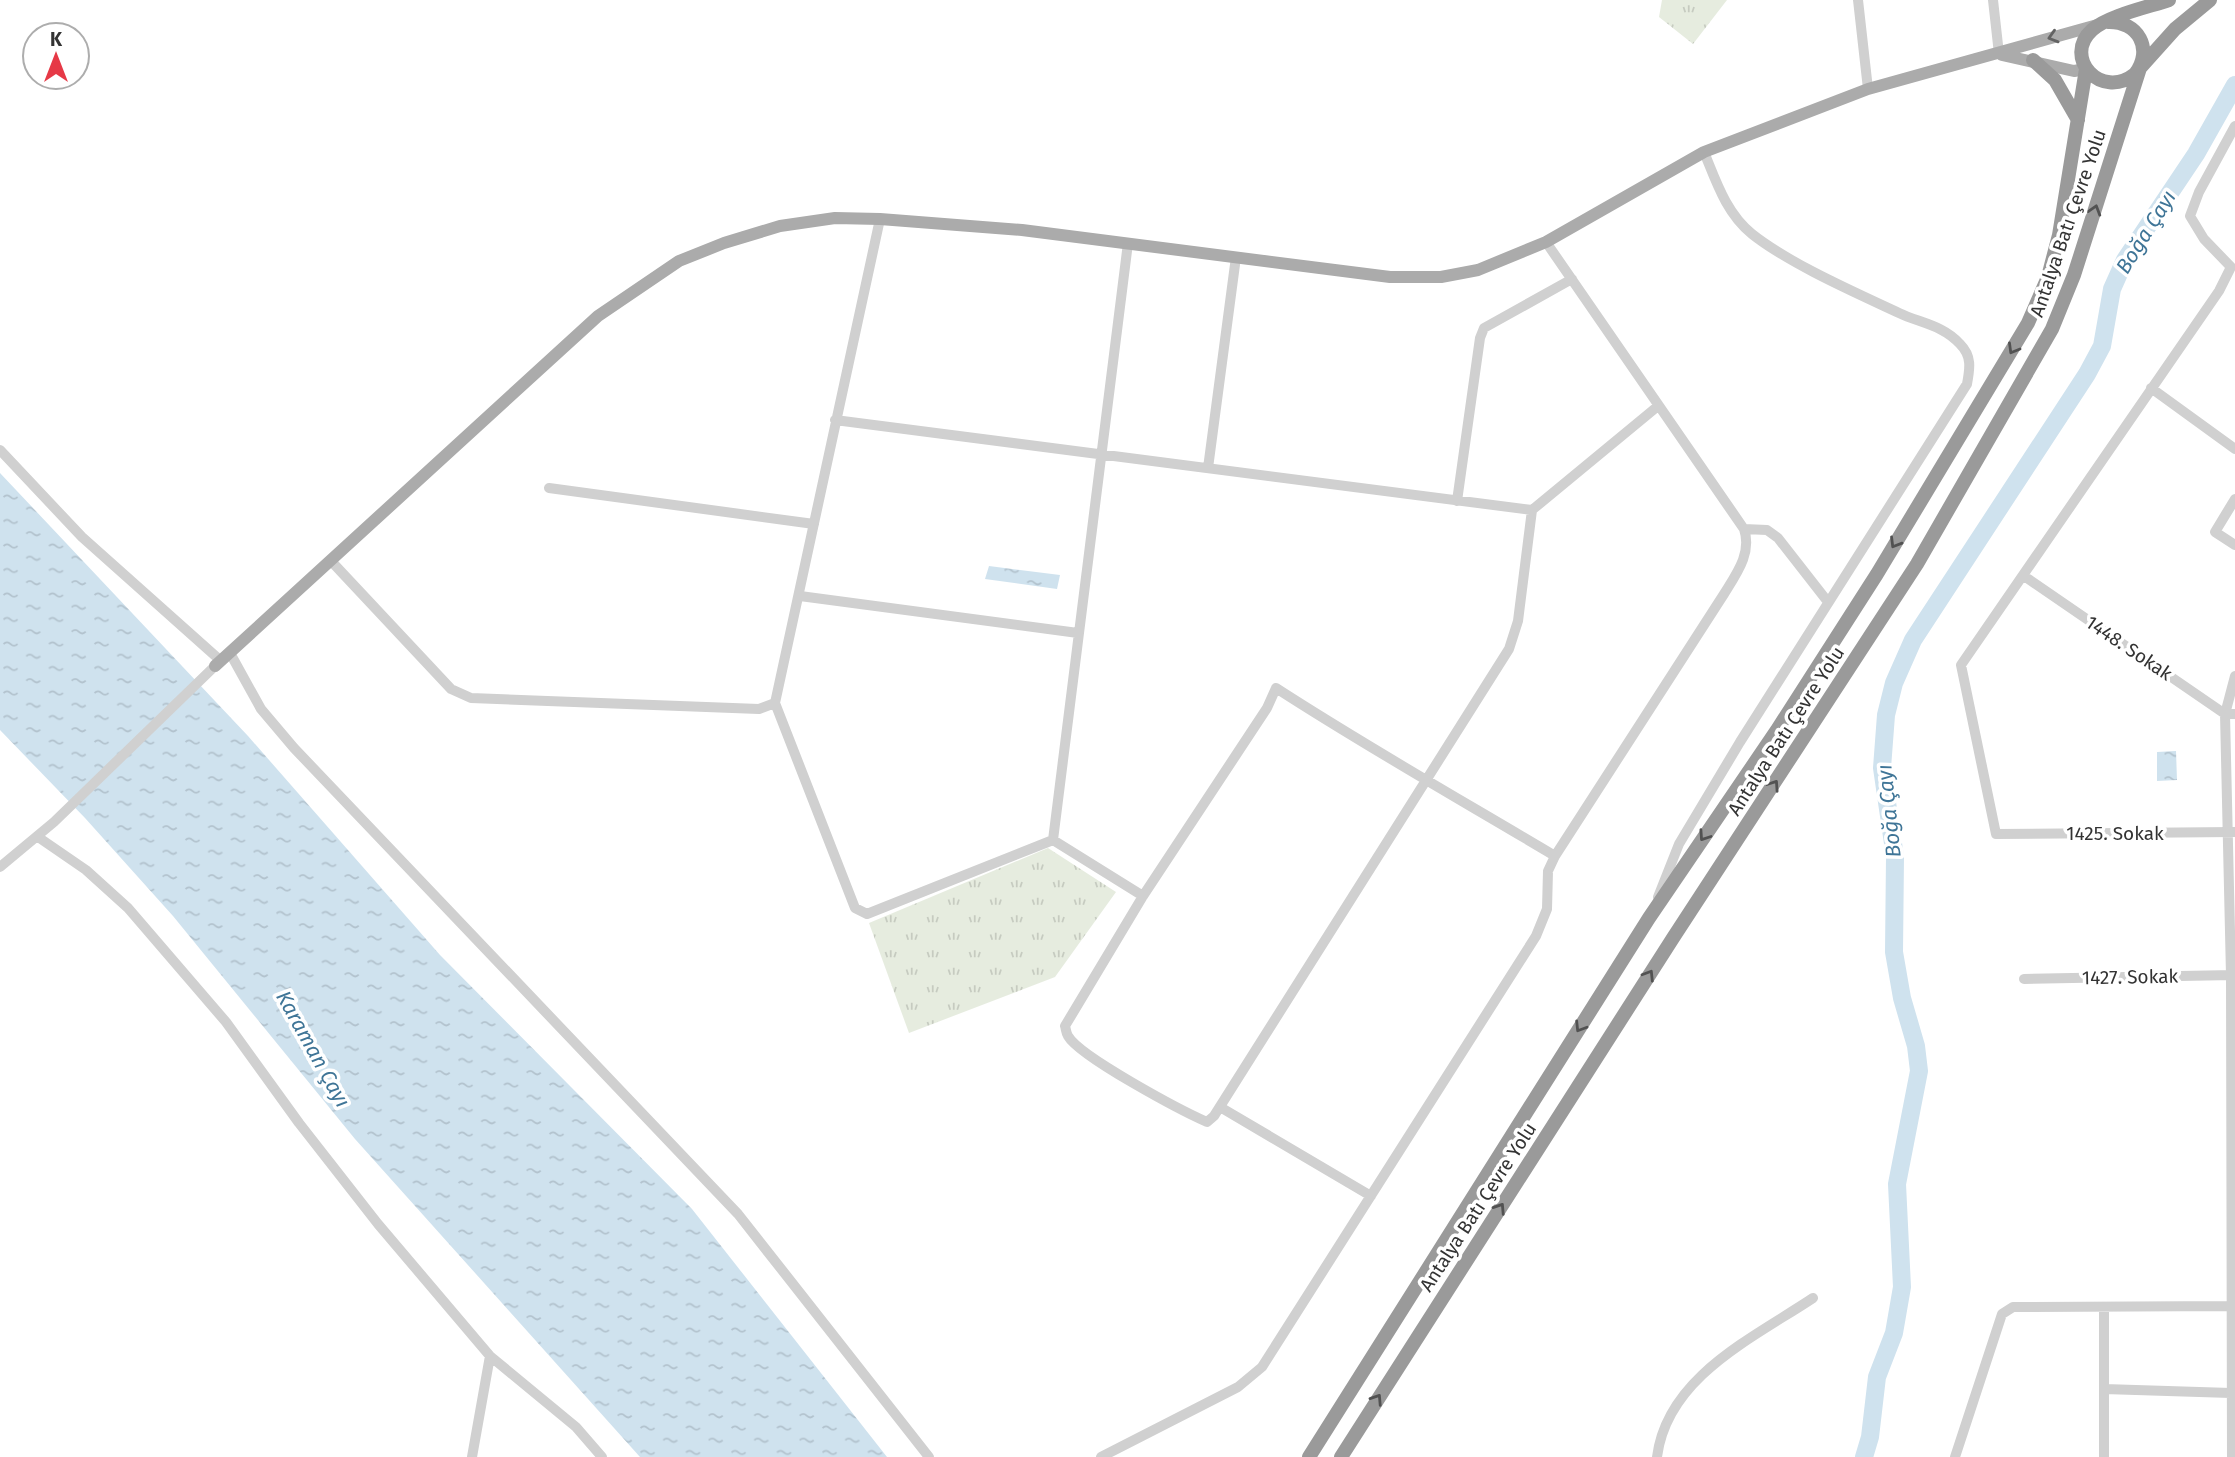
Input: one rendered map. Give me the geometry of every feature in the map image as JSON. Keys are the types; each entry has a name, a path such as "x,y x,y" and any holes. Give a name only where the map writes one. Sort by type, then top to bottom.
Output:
{"highway":[{"path":"1309,1457 1649,918 1777,730 1870,585 2028,323 2048,277 2059,235 2086,69 2082,51 2086,37 2098,25 2169,0"},
{"name":"Antalya Batı Çevre Yolu","path":"1341,1457 1673,937 1917,564 2052,329 2074,275 2140,68 2175,29 2207,1"},
{"path":"2086,69 2102,82 2116,83 2129,79 2140,68 2144,52 2140,37 2127,24 2108,22"},
{"path":"2033,60 2055,80 2078,120"}],"main road":[{"path":"222,660 598,316 678,261 780,226 835,218 1023,230 1390,277 1441,277 1478,270 1546,242 1704,152 1868,89 2108,22"},
{"path":"1998,54 2074,71 2086,69"}],"street":[{"path":"1858,0 1868,89"},
{"path":"1993,0 1998,54"},
{"path":"2024,576 2233,267 2204,239 2190,216 2199,192 2235,126"},
{"path":"1649,918 1679,844 1828,602 1967,384 1970,368 1969,357 1961,344 1941,328 1901,314 1782,253 1751,233 1727,205 1704,152"},
{"path":"880,219 775,703 855,908 867,914 1053,840"},
{"path":"1101,1457 1238,1387 1262,1367 1536,936 1547,909 1548,871 1555,856 1741,567 1747,547 1744,528 1546,242"},
{"path":"1053,840 1128,243"},
{"path":"1208,468 1236,257"},
{"path":"1457,501 1480,338 1484,328 1572,279"},
{"path":"2151,388 2235,449"},
{"path":"1555,856 1428,780 1276,688 1267,708 1143,897 1065,1026 1068,1036 1096,1060 1185,1113 1207,1122 1220,1107 1428,780 1509,649 1518,621 1532,510 1658,406"},
{"path":"835,420 1532,510"},
{"path":"0,450 82,537 222,660 294,748 738,1214 929,1457"},
{"path":"549,488 814,524"},
{"path":"2235,499 2215,532 2235,545"},
{"path":"1744,528 1768,530 1778,538 1828,602"},
{"path":"332,562 451,689 471,698 759,709 775,703"},
{"name":"1448. Sokak","path":"2024,576 2230,714"},
{"name":"1425. Sokak","path":"2024,576 1961,665 1996,834 2232,832"},
{"path":"800,596 1078,633"},
{"path":"0,867 38,837 222,660"},
{"path":"2232,1457 2233,975 2230,714 2235,676"},
{"path":"38,837 86,870 128,908 226,1022 306,1133 490,1356 576,1427 602,1457"},
{"path":"1053,840 1143,897"},
{"name":"1427. Sokak","path":"2024,979 2233,975"},
{"path":"1220,1107 1371,1196"},
{"path":"1657,1457 1662,1430 1687,1389 1716,1363 1813,1297"},
{"path":"1955,1457 2001,1314 2014,1307 2232,1306"},
{"path":"2104,1307 2104,1457"},
{"path":"472,1457 490,1356"},
{"path":"2104,1389 2231,1393"}],"green space":[{"path":"1662,0 1727,0 1693,44 1659,17"},
{"path":"1048,848 1116,892 1055,977 909,1033 869,923"}],"water":[{"name":"Karaman Çayı","path":"0,473 248,736 440,955 692,1209 887,1457 640,1457 355,1139 173,916 85,818 0,730"},
{"path":"989,566 1060,575 1057,589 985,579"},
{"path":"2176,751 2177,780 2157,781 2157,752"}],"waterway":[{"name":"Boğa Çayı","path":"1864,1457 1870,1437 1877,1377 1894,1333 1902,1287 1897,1184 1919,1071 1916,1046 1902,998 1894,952 1895,857 1882,768 1886,715 1894,683 1913,640 2087,374 2102,346 2112,289 2125,260 2196,154 2235,85"}]}
